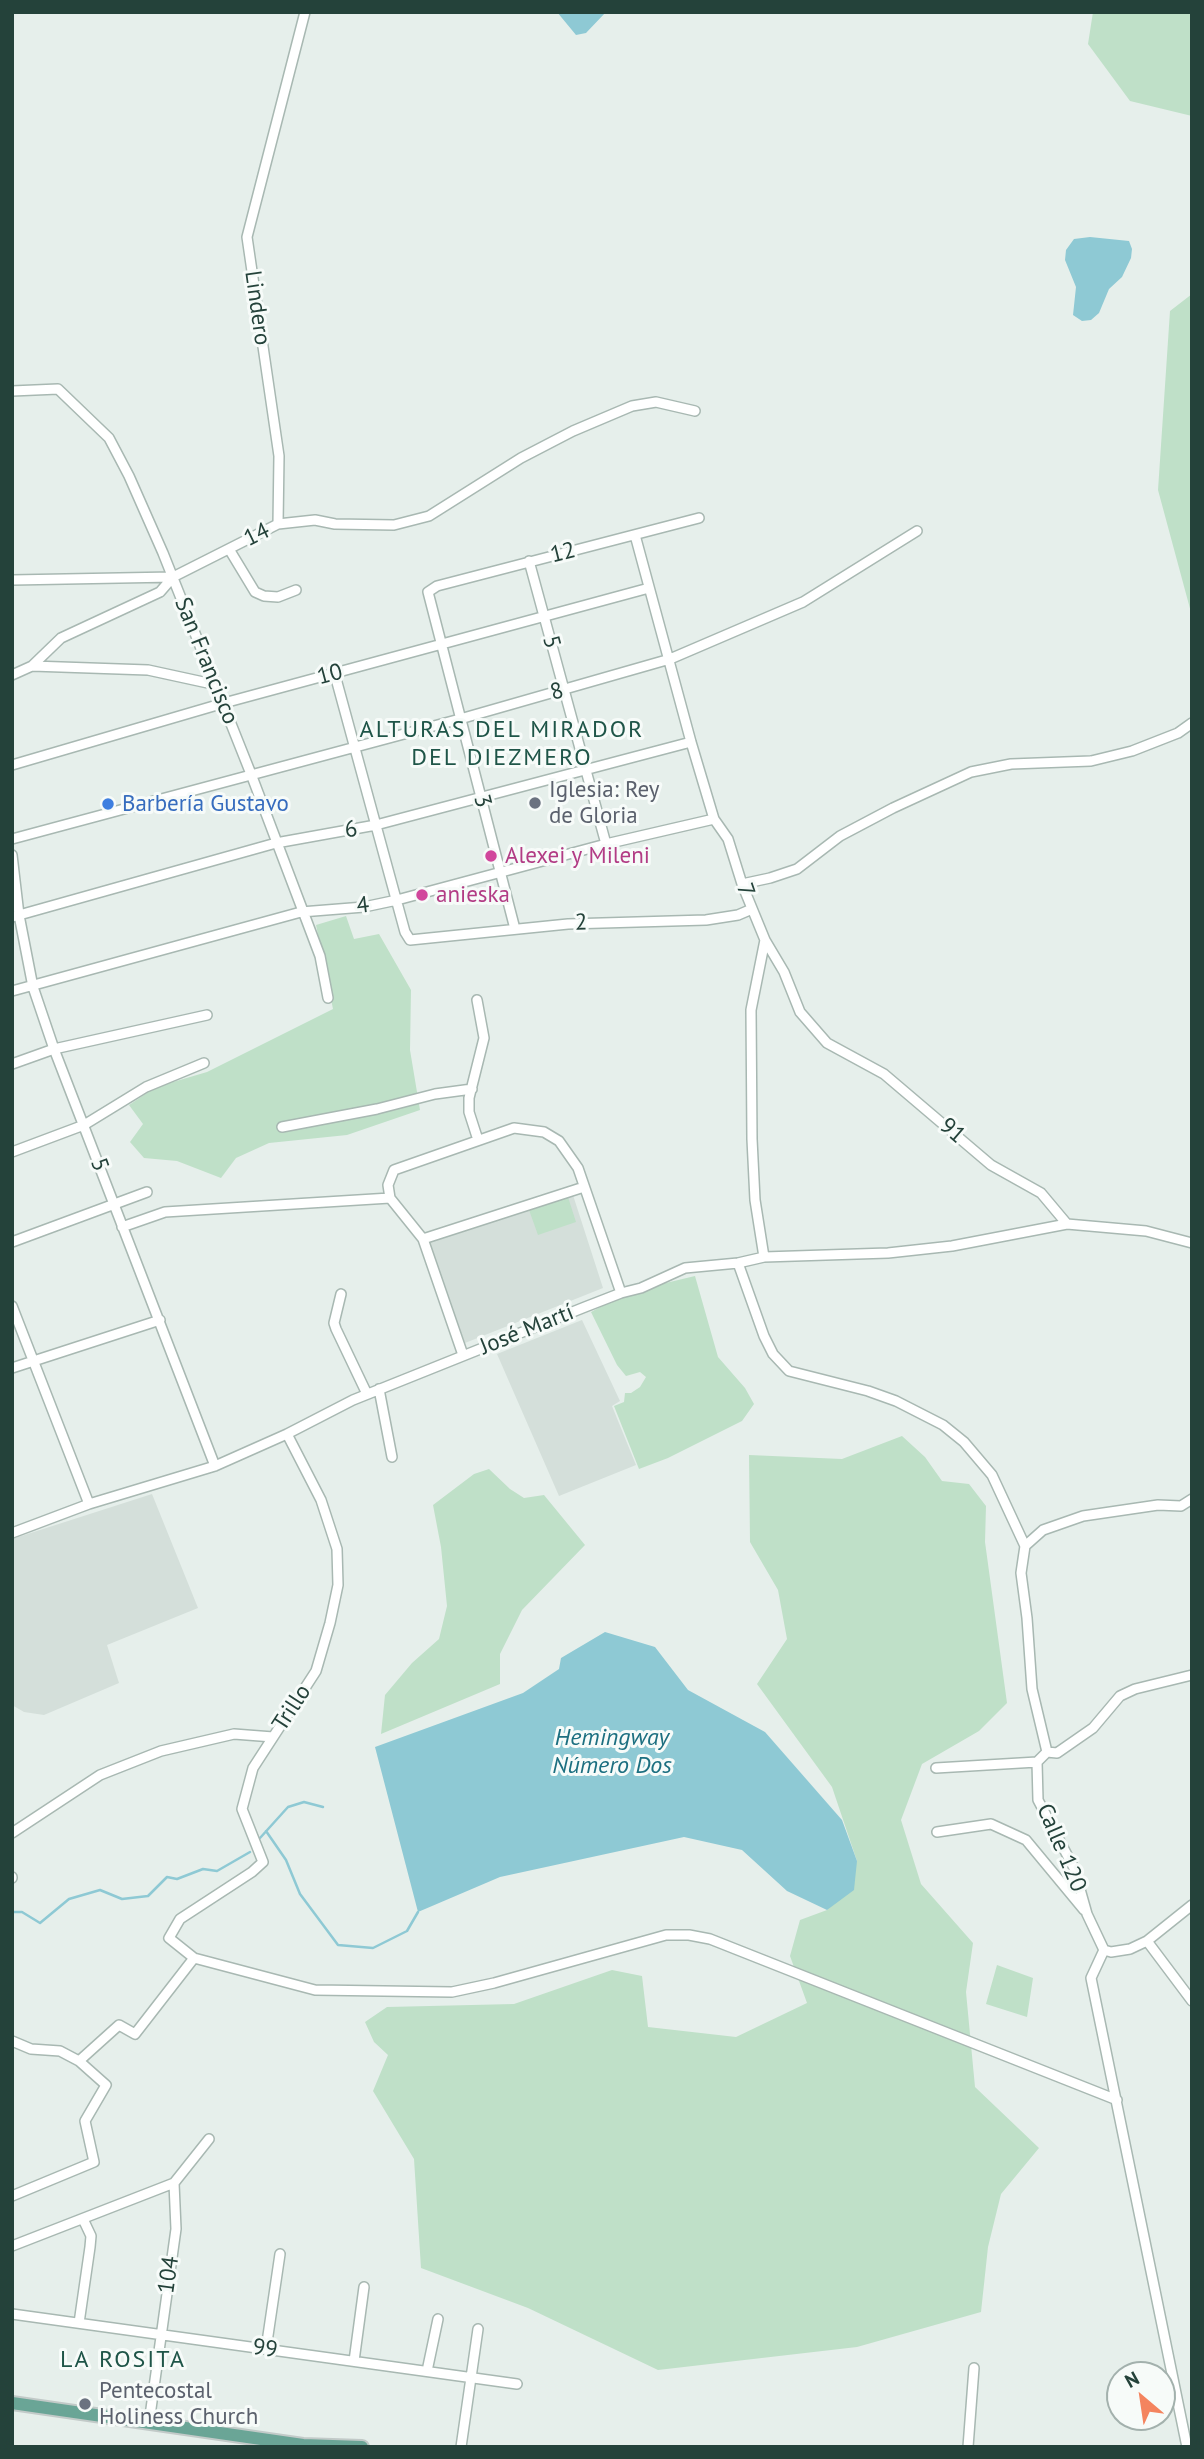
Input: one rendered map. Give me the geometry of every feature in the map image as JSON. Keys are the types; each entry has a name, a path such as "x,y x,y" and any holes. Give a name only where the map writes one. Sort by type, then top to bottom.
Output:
{"main road":[{"path":"12,2403 303,2445 362,2447"}],"street":[{"name":"Lindero","path":"278,524 279,456 247,237 305,12"},
{"name":"San Francisco","path":"12,391 58,389 109,438 129,476 224,703 320,956 328,998"},
{"name":"14","path":"12,675 32,666 61,638 160,592 173,577 278,524 315,520 335,524 394,525 429,516 521,458 573,431 632,406 656,402 695,411"},
{"name":"12","path":"428,592 437,586 699,518"},
{"name":"8","path":"12,839 460,719 670,659 803,602 917,531"},
{"name":"7","path":"635,535 714,819 728,839 742,884 765,940"},
{"path":"229,549 255,592 278,597 296,590"},
{"name":"5","path":"529,561 606,844"},
{"path":"12,580 173,577"},
{"name":"10","path":"12,765 224,703 649,588"},
{"name":"3","path":"428,592 515,929"},
{"path":"32,666 148,670 217,685"},
{"path":"335,674 397,901"},
{"path":"742,884 797,869 840,836 971,772 1011,764 1091,761 1132,751 1178,733 1192,723"},
{"name":"6","path":"15,916 276,843 376,825 691,742"},
{"name":"4","path":"12,991 302,912 364,907 397,901 606,844 714,819"},
{"name":"5","path":"12,855 15,916 33,987 54,1049 215,1466"},
{"name":"2","path":"397,901 405,932 410,940 568,924 706,920 738,915 752,909"},
{"path":"764,1257 755,1200 751,1010 765,940"},
{"name":"91","path":"765,940 784,972 800,1012 827,1042 884,1074 991,1165 1041,1193 1067,1224"},
{"path":"477,1000 484,1038 469,1111 478,1140"},
{"path":"12,1064 54,1049 207,1015"},
{"path":"12,1152 84,1125 146,1087 204,1063"},
{"path":"282,1127 472,1088"},
{"path":"463,1355 424,1239 390,1198 388,1185 394,1170 514,1128 544,1132 559,1141 578,1168 621,1293"},
{"path":"424,1239 584,1186"},
{"path":"12,1241 147,1192"},
{"path":"122,1227 165,1212 390,1198"},
{"path":"1067,1224 1146,1231 1192,1242"},
{"name":"José Martí","path":"12,1533 89,1504 215,1466 367,1394 621,1293 642,1288 685,1268 738,1264 764,1257 888,1253 953,1246 1067,1224"},
{"path":"738,1264 772,1354 789,1371 896,1401 943,1425 964,1442 992,1475 1025,1546 1021,1573 1032,1689 1047,1752"},
{"path":"341,1294 335,1329 367,1394"},
{"path":"12,1306 89,1504"},
{"path":"12,1368 160,1320"},
{"path":"379,1389 392,1457"},
{"name":"Trillo","path":"194,1958 169,1938 180,1919 263,1862 242,1809 253,1768 316,1671 338,1585 337,1549 325,1512 287,1434"},
{"path":"1025,1546 1044,1530 1083,1516 1158,1505 1181,1506 1192,1499"},
{"path":"1047,1752 1057,1753 1093,1728 1120,1696 1135,1689 1192,1675"},
{"path":"12,1833 100,1775 160,1751 234,1734 273,1737"},
{"path":"936,1768 1037,1762 1047,1752"},
{"name":"Calle 120","path":"1037,1762 1038,1800 1074,1868 1087,1914 1104,1950"},
{"path":"937,1832 991,1824 1026,1840 1087,1914"},
{"path":"1187,2447 1091,1978 1104,1950 1111,1952 1130,1949 1147,1941 1192,1905"},
{"path":"79,2061 118,2025 135,2034 194,1958 315,1990 452,1992 494,1983 666,1935 689,1935 710,1939 1116,2100"},
{"path":"1147,1941 1192,2001"},
{"path":"1181,1984 1192,1980"},
{"path":"12,2041 32,2049 60,2051 79,2061 106,2085 85,2121 93,2162 12,2196"},
{"path":"12,2246 174,2183 209,2139"},
{"name":"104","path":"149,2423 176,2229 174,2183"},
{"path":"79,2323 91,2236 83,2219"},
{"path":"266,2349 280,2254"},
{"path":"354,2361 364,2287"},
{"name":"99","path":"12,2314 517,2384"},
{"path":"427,2371 439,2319"},
{"path":"461,2447 478,2329"},
{"path":"968,2447 974,2368"}],"shaded area":[{"path":"572,1192 603,1288 465,1343 427,1242"},
{"path":"582,1320 620,1401 612,1406 636,1465 559,1496 497,1354"},
{"path":"152,1494 198,1608 107,1645 119,1683 44,1715 24,1712 12,1705 12,1539"}],"green space":[{"path":"1093,12 1192,12 1192,116 1130,101 1088,44"},
{"path":"1192,294 1192,616 1158,490 1170,311"},
{"path":"346,916 354,939 379,934 411,990 410,1050 420,1110 347,1135 269,1143 236,1158 221,1178 177,1161 144,1158 130,1142 143,1124 129,1105 156,1087 207,1072 333,1009 316,925"},
{"path":"568,1197 576,1222 538,1235 529,1210"},
{"path":"695,1276 718,1357 745,1388 754,1404 742,1421 668,1458 639,1469 614,1406 624,1402 625,1393 631,1393 640,1387 646,1377 640,1372 626,1376 617,1365 591,1312 628,1292"},
{"path":"902,1436 925,1457 942,1481 969,1484 986,1506 985,1542 1007,1703 979,1731 922,1764 901,1820 921,1884 973,1943 966,1992 975,2087 1039,2148 1001,2194 988,2247 981,2312 857,2347 658,2370 528,2308 421,2268 414,2159 373,2091 388,2055 374,2042 365,2022 387,2007 514,2004 612,1970 642,1976 648,2027 736,2037 807,2003 790,1956 800,1920 827,1910 857,1861 832,1787 757,1684 787,1639 778,1590 750,1542 749,1455 842,1459"},
{"path":"489,1469 524,1498 544,1495 585,1545 522,1610 500,1654 500,1684 381,1734 385,1695 412,1663 439,1639 447,1606 441,1547 433,1505 474,1474"},
{"path":"997,1965 1033,1978 1027,2017 986,2004"}],"water":[{"path":"557,12 606,12 586,33 576,35"},
{"path":"1090,237 1129,241 1132,249 1122,277 1109,289 1099,313 1091,320 1082,321 1073,315 1076,287 1065,260 1066,250 1074,239"},
{"name":"Hemingway Número Dos","path":"605,1632 655,1647 688,1690 765,1732 842,1820 857,1861 854,1890 827,1910 787,1891 742,1850 684,1837 500,1877 418,1912 375,1747 523,1693 559,1669 561,1658"}],"waterway":[{"path":"260,1838 288,1807 304,1802 323,1807"},
{"path":"266,1831 286,1860 300,1894 338,1945 373,1948 407,1931 418,1912"},
{"path":"12,1912 22,1912 40,1923 69,1899 100,1890 122,1899 148,1896 167,1877 177,1879 203,1869 217,1871 250,1852"}],"place":[{"name":"Iglesia: Rey de Gloria","path":"535,803"},
{"name":"Barbería Gustavo","path":"108,804"},
{"name":"Alexei y Mileni","path":"491,856"},
{"name":"anieska","path":"422,895"},
{"name":"Pentecostal Holiness Church","path":"85,2404"}],"district":[{"name":"ALTURAS DEL MIRADOR DEL DIEZMERO","path":"502,744"},
{"name":"LA ROSITA","path":"123,2360"}]}
